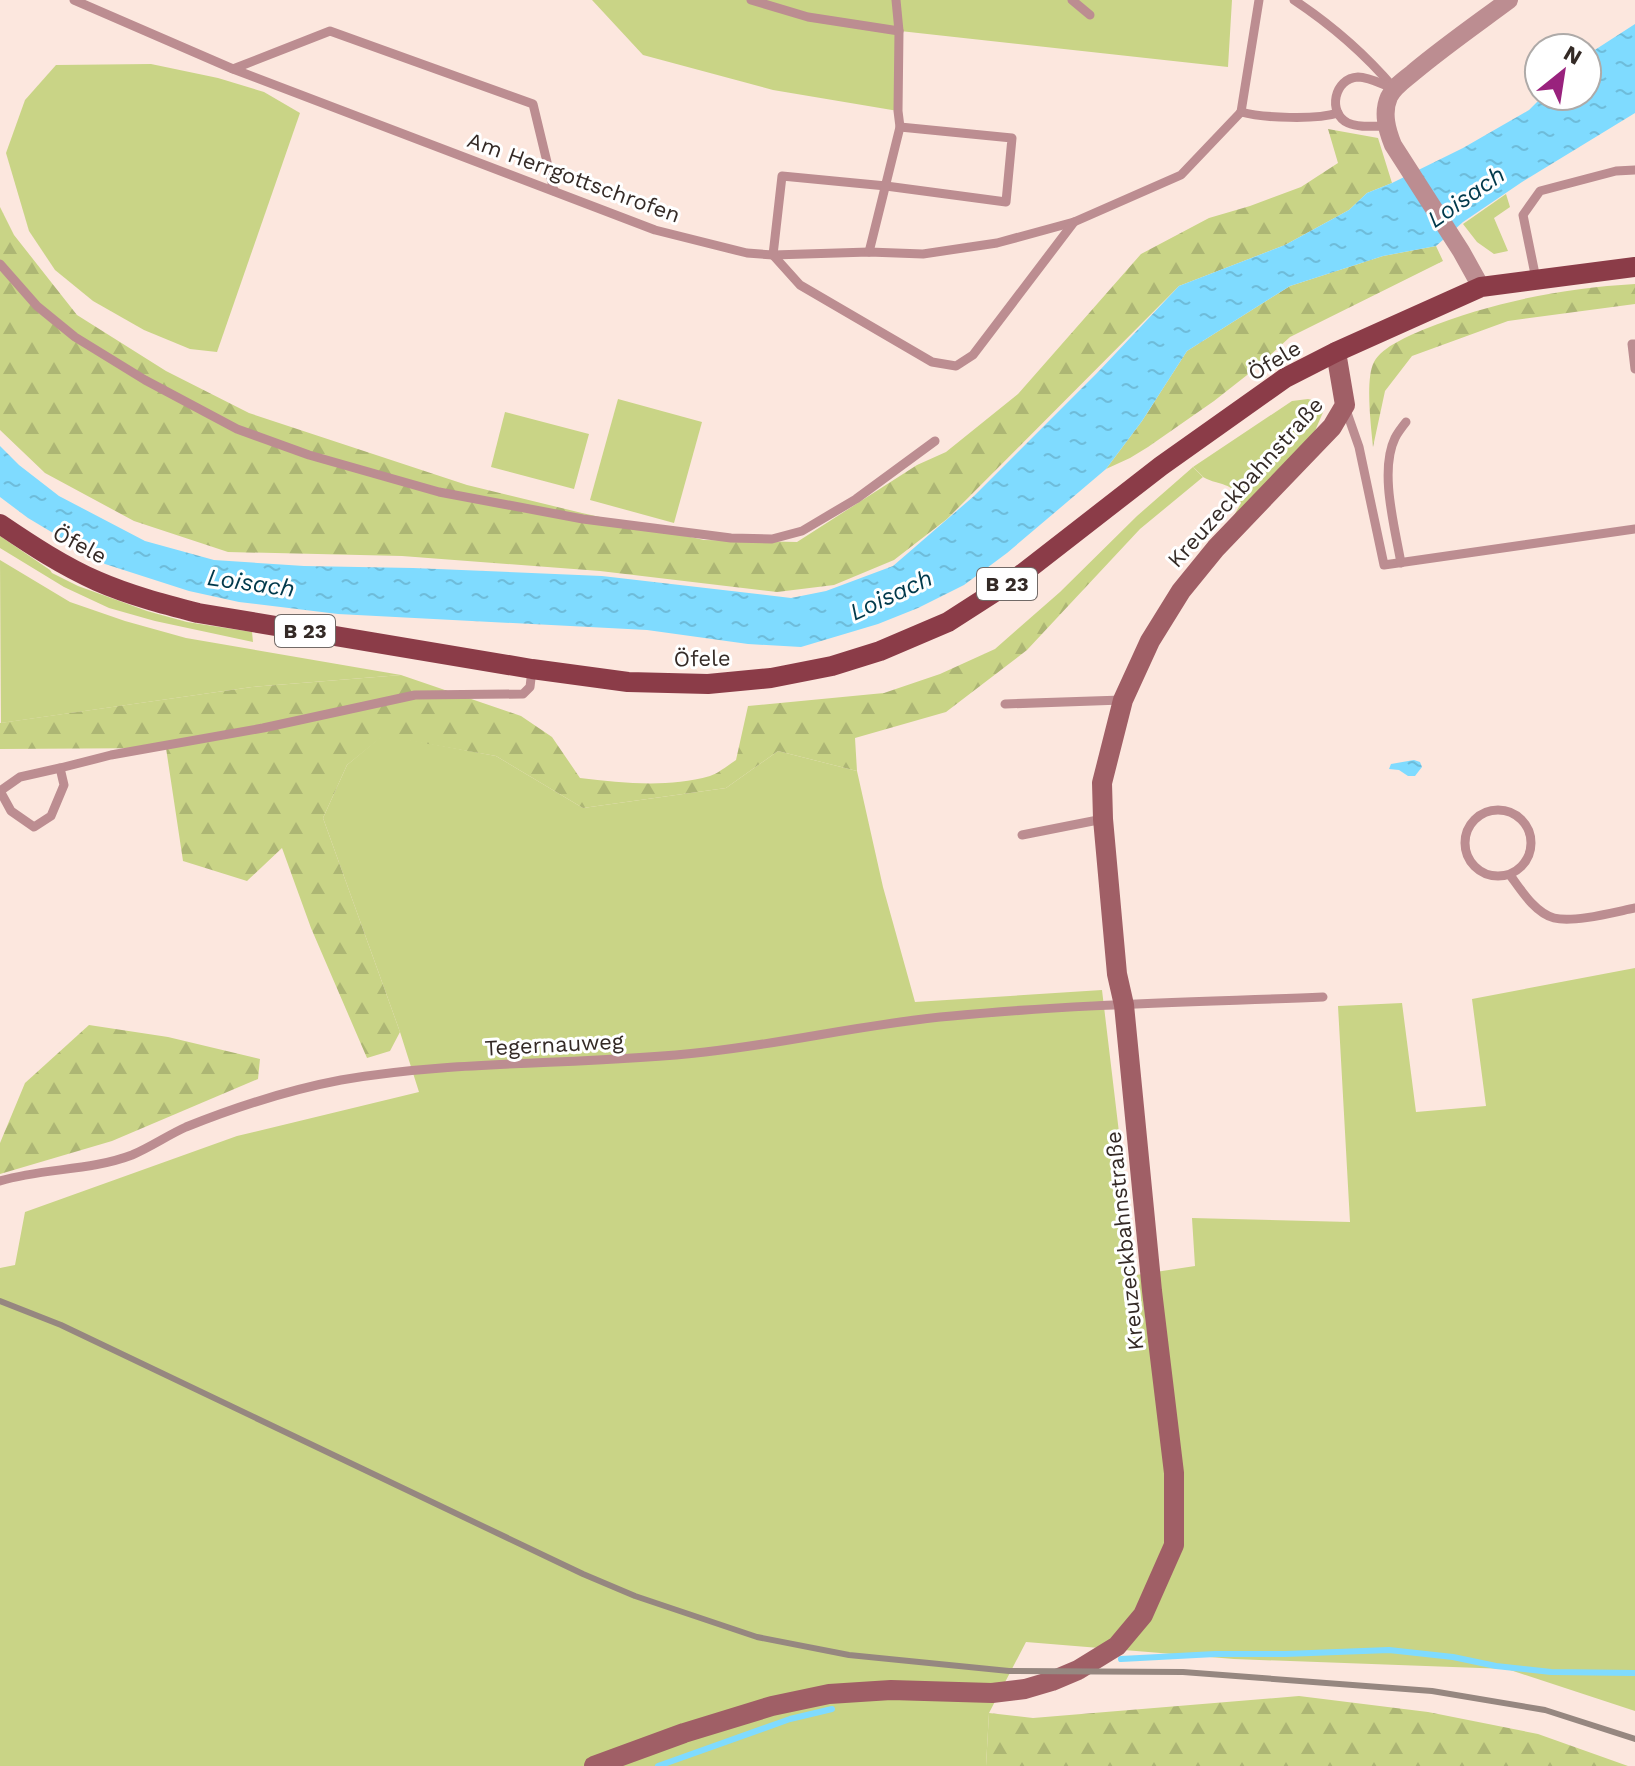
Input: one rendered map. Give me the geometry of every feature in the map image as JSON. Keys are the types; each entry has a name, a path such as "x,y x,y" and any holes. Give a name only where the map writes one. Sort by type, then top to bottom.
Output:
{"main road":[{"name":"B 23","path":"1336,352 1481,287 1635,267"},
{"name":"Öfele","path":"0,524 95,580 148,600 198,613 628,682 708,684 771,678 832,666 880,651 948,622 1018,577 1189,446 1285,378 1336,352"}],"street":[{"path":"1481,287 1393,145 1386,126 1386,107 1395,89 1509,0"},
{"name":"Kreuzeckbahnstraße","path":"594,1766 772,1706 829,1694 891,1690 992,1693 1035,1686 1078,1670 1117,1646 1143,1615 1174,1545 1174,1473 1152,1291 1124,1005 1117,974 1102,783 1123,700 1150,641 1181,591 1216,548 1332,427 1345,405 1336,352"}],"lane":[{"name":"Am Herrgottschrofen","path":"74,0 233,69 655,230 747,253 923,254 997,243 1074,222 1181,175 1241,112"},
{"path":"751,0 808,17 899,31"},
{"path":"869,252 900,127 896,0"},
{"path":"1072,0 1090,15"},
{"path":"1259,0 1241,112 1253,116 1323,116 1338,113"},
{"path":"1294,0 1375,66 1395,89"},
{"path":"233,69 330,31 533,104 554,191"},
{"path":"1386,126 1350,124 1338,113 1335,97 1344,82 1360,77 1395,89"},
{"path":"900,127 1012,138 1006,202 782,176 773,255 800,285 932,362 956,366 973,355 1074,222"},
{"path":"1536,279 1523,215 1540,191 1616,171 1635,170"},
{"path":"0,264 37,306 75,337 145,380 237,429 309,455 439,492 583,519 731,538 772,539 802,531 856,499 935,441"},
{"path":"1635,344 1632,344 1635,369"},
{"path":"1345,405 1359,447 1384,565 1635,529"},
{"path":"1401,563 1389,496 1389,458 1395,439 1406,422"},
{"path":"60,768 64,785 51,816 34,827 11,811 0,791 20,777 111,755 263,728 415,695 523,694 530,687 532,669"},
{"path":"1005,704 1123,700"},
{"path":"1494,810 1515,814 1529,831 1531,851 1527,861 1510,875 1499,877 1477,870 1465,850 1468,828 1484,813 1494,810"},
{"path":"1022,835 1103,819"},
{"path":"1510,875 1536,908 1554,918 1575,918 1635,908"},
{"name":"Tegernauweg","path":"0,1181 134,1154 186,1127 265,1098 339,1081 412,1071 705,1052 952,1016 1323,997"}],"green space":[{"path":"592,0 1232,0 1228,67 900,31 898,111 773,90 643,55"},
{"path":"151,64 218,78 264,92 300,113 217,352 190,349 144,330 93,301 55,270 29,231 6,153 25,100 56,65"},
{"path":"1328,129 1378,138 1392,183 1367,193 1349,210 1285,245 1179,286 947,519 894,560 834,585 777,592 600,571 402,556 228,552 134,521 45,473 0,430 0,207 14,235 77,315 166,371 249,413 467,485 582,513 704,540 797,542 917,465 946,452 1018,394 1141,254 1209,218 1301,187 1338,163"},
{"path":"1506,194 1510,207 1494,218 1508,251 1494,254 1477,242 1463,224"},
{"path":"1436,246 1443,261 1290,337 1214,401 1148,447 1106,469 1142,421 1187,351 1290,286 1383,256"},
{"path":"1635,284 1635,304 1508,321 1412,356 1385,391 1373,447 1369,403 1371,370 1378,356 1390,346 1450,319 1502,304 1555,293"},
{"path":"618,399 702,422 674,523 590,500"},
{"path":"1308,399 1322,402 1324,410 1302,461 1216,548 1241,503 1230,487 1203,477 1193,467 1292,401"},
{"path":"505,412 589,434 574,489 491,467"},
{"path":"1193,467 1203,477 1140,529 1027,650 946,712 855,738 857,771 778,751 726,788 583,808 496,756 383,736 347,765 323,818 400,1032 390,1051 367,1058 311,928 282,848 247,881 183,861 166,748 0,749 0,723 252,687 401,675 521,716 552,737 580,778 629,783 694,780 710,776 736,760 748,706 884,693 940,674 995,649"},
{"path":"0,536 52,573 78,586 187,622 252,632 253,642 109,608 64,587 0,548"},
{"path":"0,560 70,602 125,621 186,638 401,675 252,687 1,723"},
{"path":"383,735 496,756 583,808 726,788 778,751 857,771 883,887 915,1002 1102,990 1136,1275 1195,1266 1192,1218 1350,1222 1338,1006 1402,1003 1416,1112 1486,1106 1472,999 1635,968 1635,1711 1507,1669 1234,1659 1026,1642 989,1713 986,1766 0,1766 0,1268 15,1265 25,1212 237,1136 419,1092 323,818 347,765"},
{"path":"89,1025 168,1037 260,1059 258,1079 112,1141 0,1174 0,1143 25,1083"},
{"path":"1299,1696 1428,1712 1538,1734 1628,1766 986,1766 989,1713 1033,1718"}],"water":[{"name":"Loisach","path":"1635,24 1635,113 1522,182 1463,222 1436,246 1383,256 1290,286 1187,351 1142,421 1106,469 1007,553 964,585 918,608 878,624 801,647 748,644 647,630 338,614 239,602 189,591 105,564 28,518 0,497 0,446 59,496 145,541 214,560 602,576 791,598 826,591 893,566 974,496 1179,286 1285,245 1349,210 1367,193 1463,148 1526,112 1603,112 1603,45"},
{"path":"1414,760 1420,762 1422,767 1415,776 1389,769 1391,764"}],"waterway":[{"path":"1121,1659 1389,1650 1551,1672 1635,1673"},
{"path":"658,1766 790,1719 832,1709"}],"railway":[{"path":"0,1301 61,1325 583,1574 635,1596 757,1637 849,1655 1009,1671 1183,1672 1432,1691 1545,1710 1635,1739"}]}
